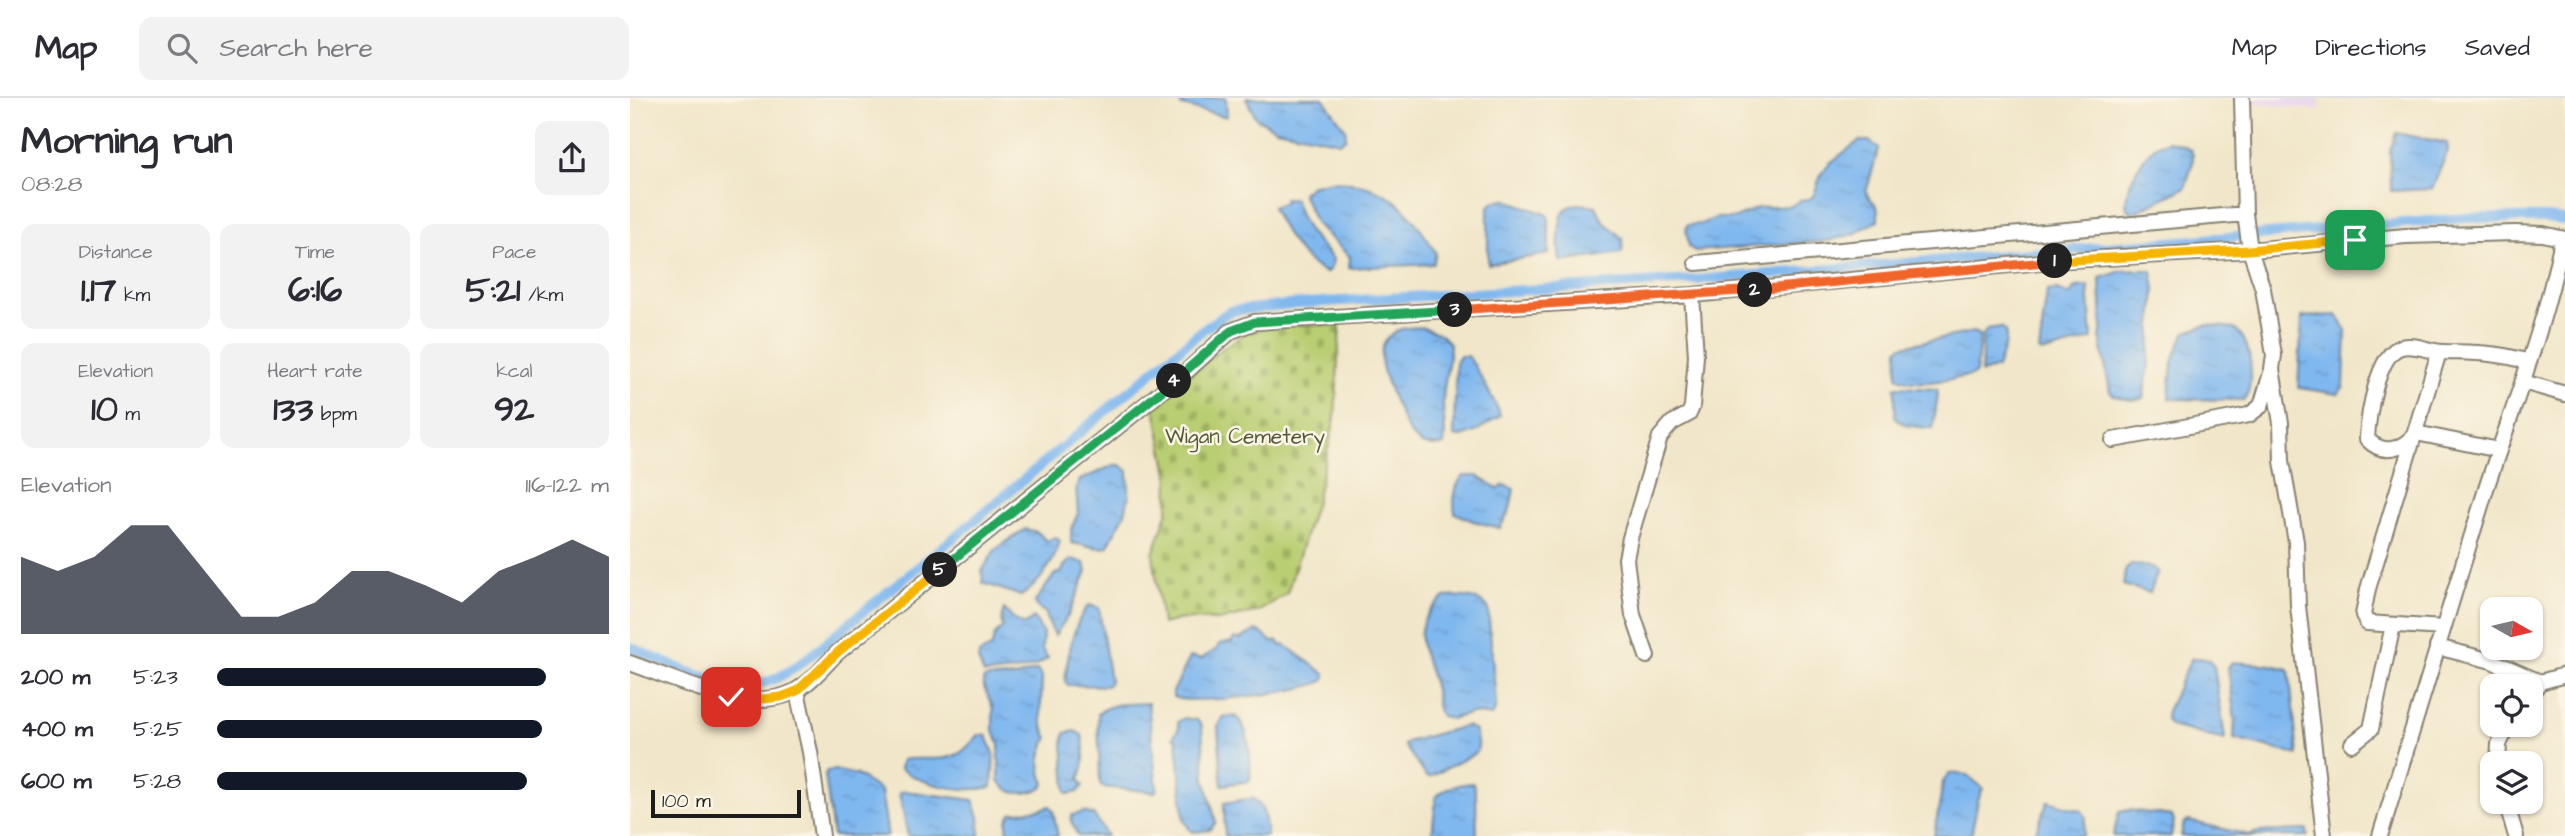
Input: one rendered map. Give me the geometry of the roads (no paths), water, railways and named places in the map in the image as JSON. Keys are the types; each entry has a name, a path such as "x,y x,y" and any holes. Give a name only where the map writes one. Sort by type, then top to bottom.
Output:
{"street":[{"path":"2113,440 2249,415 2260,406 2274,355 2263,289 2249,247 2242,98"},
{"path":"1696,263 2246,219"},
{"path":"630,663 731,697 754,700 781,697 797,691 838,652 1176,380 1231,331 1243,326 1278,320 1692,295 2052,261 2406,236 2515,233 2543,234 2563,239 2556,272 2523,382 2499,450 2380,836"},
{"path":"1647,656 1633,615 1626,559 1629,538 1660,437 1672,423 1689,414 1692,407 1696,356 1692,295"},
{"path":"2416,433 2408,442 2393,450 2386,450 2367,439 2382,366 2390,353 2399,348 2426,348 2439,352 2489,353 2528,362"},
{"path":"2439,352 2363,615 2367,623 2443,628"},
{"path":"2272,369 2296,542 2298,606 2324,836"},
{"path":"2523,382 2565,394"},
{"path":"2416,433 2499,450"},
{"path":"2353,744 2371,729 2392,625"},
{"path":"2437,647 2492,661 2522,674"},
{"path":"2543,681 2565,675"},
{"path":"797,691 810,752 822,836"},
{"path":"2510,814 2516,836"}],"water":[{"path":"1176,98 1226,98 1227,117 1182,106"},
{"path":"1246,98 1323,98 1346,130 1346,138 1340,142 1276,129 1256,118"},
{"path":"2396,133 2447,143 2448,150 2432,189 2391,191 2390,150"},
{"path":"1859,141 1869,141 1879,148 1866,192 1876,206 1878,220 1854,234 1828,241 1695,251 1689,247 1687,225 1701,224 1716,218 1736,218 1757,208 1791,206 1800,200 1810,199 1821,174 1830,163"},
{"path":"2168,141 2187,147 2193,156 2185,188 2135,212 2129,211 2126,204 2129,186 2139,166 2152,150"},
{"path":"1330,181 1367,186 1394,200 1415,222 1436,253 1433,264 1349,268 1350,257 1316,224 1302,193 1310,186"},
{"path":"1284,199 1294,199 1309,232 1333,259 1331,268 1326,273 1308,261 1282,226 1272,207 1285,202"},
{"path":"1504,199 1546,214 1549,219 1549,254 1488,264 1488,208 1493,202"},
{"path":"1577,204 1596,206 1603,221 1623,239 1622,253 1561,262 1561,219 1566,209"},
{"path":"2122,271 2152,271 2155,289 2148,371 2143,398 2126,399 2110,392 2100,337 2100,278"},
{"path":"2088,286 2092,339 2042,353 2039,351 2047,291 2057,290 2070,295 2075,287"},
{"path":"2337,315 2346,329 2344,386 2338,394 2298,388 2302,317"},
{"path":"2206,325 2234,329 2245,342 2251,374 2244,400 2169,399 2173,364 2181,341 2186,332"},
{"path":"1421,327 1440,334 1450,344 1443,398 1444,445 1425,445 1412,436 1387,384 1382,363 1381,353 1389,336 1402,329"},
{"path":"2001,327 2006,331 2006,342 1997,368 1981,373 1983,335 1987,329"},
{"path":"1973,332 1980,335 1976,373 1933,382 1913,382 1897,377 1898,349 1902,346"},
{"path":"1460,356 1468,356 1500,416 1462,437 1454,436 1456,363"},
{"path":"1895,387 1937,389 1933,428 1907,425 1895,417"},
{"path":"1114,465 1120,465 1128,471 1129,495 1125,514 1107,547 1071,543 1071,530 1078,513 1076,487 1080,480"},
{"path":"1464,476 1477,476 1499,489 1504,485 1514,489 1510,509 1500,528 1455,513 1455,493"},
{"path":"1025,529 1037,532 1047,541 1055,537 1060,541 1055,556 1040,579 1021,596 983,583 982,571 995,550"},
{"path":"1072,559 1084,563 1087,571 1068,616 1055,635 1046,613 1037,607 1035,602 1055,574 1061,573"},
{"path":"2131,564 2151,567 2158,571 2150,593 2123,585 2125,571"},
{"path":"1445,597 1474,599 1488,607 1496,704 1491,716 1472,713 1451,719 1439,713 1423,652 1421,630 1432,609"},
{"path":"1089,605 1099,608 1110,681 1107,686 1068,685 1065,681 1069,651 1078,621"},
{"path":"1004,609 1013,619 1024,625 1034,618 1043,633 1042,649 1048,658 1026,669 984,674 978,660 979,654 991,648 995,635 1003,627 1001,620"},
{"path":"1259,631 1272,642 1278,641 1282,646 1285,645 1325,674 1325,680 1296,689 1224,699 1173,697 1190,657 1201,659 1217,649 1219,644 1232,642 1234,638 1240,639"},
{"path":"2191,659 2209,660 2214,666 2225,739 2223,740 2171,726 2166,720 2167,711"},
{"path":"2232,662 2289,669 2298,755 2234,739 2235,721 2228,667"},
{"path":"1037,670 1042,677 1041,716 1048,738 1040,760 1045,783 1037,790 1020,793 1008,790 999,781 999,743 993,729 993,708 983,680 1016,677"},
{"path":"1148,703 1157,789 1155,792 1102,787 1098,714 1115,705"},
{"path":"1235,716 1244,728 1249,746 1250,781 1222,785 1218,726 1222,718"},
{"path":"1184,718 1197,720 1202,726 1205,779 1216,822 1210,830 1194,832 1184,820 1177,739 1173,737 1179,728 1178,722"},
{"path":"1466,726 1475,730 1478,748 1476,753 1430,777 1427,777 1404,745 1410,741"},
{"path":"1075,731 1082,735 1084,764 1079,779 1083,786 1078,792 1068,794 1063,743 1065,733"},
{"path":"979,735 987,736 994,754 992,787 944,787 921,780 900,769 902,760 945,758 958,754"},
{"path":"834,770 857,775 881,791 888,836 833,836 825,774"},
{"path":"1949,773 1967,775 1983,788 1971,836 1934,836 1943,782"},
{"path":"1473,783 1477,836 1433,836 1435,798 1452,787"},
{"path":"905,791 973,800 979,817 980,836 908,836 899,793"},
{"path":"1253,798 1263,810 1267,836 1225,836 1224,803"},
{"path":"2048,801 2082,811 2086,817 2083,836 2034,836"},
{"path":"1050,806 1058,836 1008,836 1007,821 1011,813"},
{"path":"2129,810 2172,816 2174,821 2171,836 2113,836 2119,812"},
{"path":"1084,812 1094,815 1107,836 1078,836 1071,821 1072,815"},
{"path":"2189,821 2249,835 2258,832 2307,830 2308,836 2181,836 2184,823"}],"waterway":[{"path":"630,647 694,674 728,682 762,683 785,674 944,546 1204,329 1230,311 1308,303 1694,280 2468,218 2565,220"}],"park label":[{"name":"Wigan Cemetery","path":"1245,436"}]}
